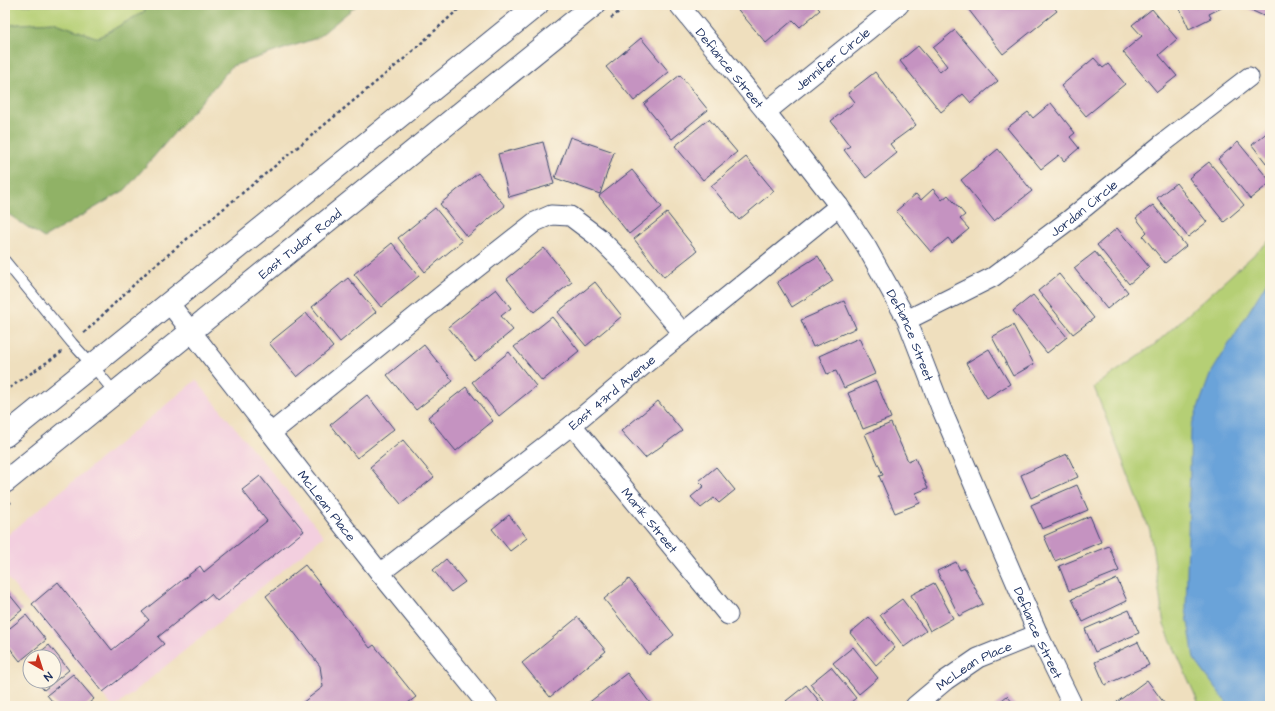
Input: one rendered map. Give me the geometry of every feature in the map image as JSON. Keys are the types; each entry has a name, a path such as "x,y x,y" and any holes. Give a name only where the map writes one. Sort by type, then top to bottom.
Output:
{"main road":[{"path":"5,436 537,5"},
{"name":"East Tudor Road","path":"5,482 594,5"}],"street":[{"name":"Defiance Street","path":"679,5 766,112 839,206 866,246 907,320 941,408 1038,634 1073,706"},
{"name":"Jennifer Circle","path":"766,112 899,5"},
{"name":"Jordan Circle","path":"907,320 993,277 1069,220 1162,144 1249,77"},
{"name":"East 43rd Avenue","path":"380,573 572,425 839,206"},
{"path":"272,433 517,236 535,222 551,215 570,216 598,237 621,260 683,333"},
{"name":"McLean Place","path":"169,302 380,573 488,706"},
{"name":"Marik Street","path":"572,425 728,615"},
{"name":"McLean Place","path":"915,706 946,680 978,658 1038,634"}],"lane":[{"path":"5,261 115,393"}],"path":[{"path":"5,391 62,352 146,273 405,58 463,5"}],"shaded area":[{"path":"196,380 324,536 117,706 112,706 5,575 5,537"}],"green space":[{"path":"5,5 143,5 145,11 98,38 53,22 5,25"},
{"path":"143,5 357,5 317,38 232,66 125,190 44,238 5,212 5,25 53,22 98,38 145,11"},
{"path":"1270,240 1270,706 1200,706 1164,625 1150,531 1094,387 1154,345"}],"water":[{"path":"1270,277 1270,706 1229,706 1194,659 1186,609 1191,427 1210,375"}],"building":[{"path":"734,5 815,5 820,10 800,27 793,20 766,43"},
{"path":"965,5 1052,5 1057,11 1003,54"},
{"path":"1178,5 1227,5 1209,14 1211,18 1189,29"},
{"path":"1240,5 1270,5 1270,19"},
{"path":"1152,9 1177,39 1159,55 1177,76 1157,92 1123,52 1142,36 1132,25"},
{"path":"955,30 998,81 971,103 963,94 941,112 900,61 918,46 940,72 947,66 933,48"},
{"path":"641,38 669,72 634,101 606,67"},
{"path":"1094,58 1103,68 1108,64 1125,84 1086,116 1061,86"},
{"path":"875,72 916,125 890,144 897,153 866,178 844,150 850,146 831,121 855,102 848,93"},
{"path":"680,75 708,110 672,139 644,104"},
{"path":"1051,103 1075,133 1070,137 1079,148 1064,161 1059,155 1041,169 1007,128 1028,112 1033,118"},
{"path":"709,119 737,152 703,180 675,146"},
{"path":"1270,130 1270,168 1252,145"},
{"path":"570,137 614,152 600,194 555,178"},
{"path":"543,142 554,184 509,197 498,154"},
{"path":"1238,142 1270,181 1270,183 1250,199 1218,159"},
{"path":"998,149 1032,191 994,221 961,180"},
{"path":"746,157 774,191 739,220 711,186"},
{"path":"1209,162 1244,205 1224,222 1189,178"},
{"path":"632,170 662,207 629,234 599,196"},
{"path":"478,173 505,206 467,237 440,204"},
{"path":"1176,183 1207,222 1188,237 1157,198"},
{"path":"933,189 942,200 948,195 965,215 960,219 969,229 952,243 948,238 931,252 896,211 916,194 921,200"},
{"path":"1153,205 1186,246 1165,263 1143,236 1147,232 1136,218"},
{"path":"435,208 462,241 425,272 398,238"},
{"path":"667,213 697,251 664,277 634,239"},
{"path":"1117,228 1149,267 1129,284 1097,245"},
{"path":"392,243 419,276 381,307 354,274"},
{"path":"544,248 572,282 534,312 507,279"},
{"path":"1095,252 1128,292 1107,309 1074,268"},
{"path":"818,256 833,281 792,307 777,282"},
{"path":"1059,274 1094,318 1073,334 1038,291"},
{"path":"348,278 376,312 340,342 312,307"},
{"path":"595,282 622,316 586,346 558,312"},
{"path":"496,289 511,308 501,316 513,330 475,361 448,327"},
{"path":"1033,295 1067,337 1047,353 1013,311"},
{"path":"844,301 856,328 813,347 801,320"},
{"path":"306,313 333,347 297,377 269,343"},
{"path":"552,317 579,351 542,381 514,347"},
{"path":"1013,325 1034,364 1013,376 992,337"},
{"path":"859,338 875,374 844,388 836,371 827,374 819,356"},
{"path":"424,345 453,381 416,410 387,375"},
{"path":"989,349 1010,384 987,398 966,363"},
{"path":"509,352 536,386 499,416 472,382"},
{"path":"876,381 891,418 863,429 848,393"},
{"path":"466,387 493,421 456,451 428,417"},
{"path":"367,395 394,429 357,458 330,425"},
{"path":"658,401 682,431 645,458 621,431"},
{"path":"891,423 908,461 915,458 928,488 916,493 920,503 895,513 879,476 883,475 865,434"},
{"path":"403,440 434,477 401,504 370,467"},
{"path":"1067,454 1078,477 1031,498 1021,475"},
{"path":"716,467 735,490 719,503 714,498 701,508 691,497 704,486 699,481"},
{"path":"260,476 304,531 217,601 211,594 158,637 164,644 103,692 32,604 58,582 112,650 149,620 142,612 200,566 204,572 267,521 242,490"},
{"path":"1077,485 1088,510 1042,529 1031,505"},
{"path":"509,515 527,538 510,551 492,529"},
{"path":"1090,516 1101,542 1055,561 1044,536"},
{"path":"1109,546 1119,571 1069,591 1059,566"},
{"path":"446,559 465,582 451,592 433,570"},
{"path":"956,562 960,570 965,568 983,604 959,616 937,571"},
{"path":"305,565 370,648 374,645 416,697 404,706 298,706 323,687 320,666 266,596"},
{"path":"629,579 674,635 649,655 604,599"},
{"path":"1117,579 1127,601 1083,622 1072,599"},
{"path":"934,583 953,618 930,631 911,595"},
{"path":"5,589 22,610 5,624"},
{"path":"902,599 926,631 904,647 880,615"},
{"path":"1129,610 1139,633 1095,652 1085,629"},
{"path":"26,615 46,640 35,649 22,649 22,659 20,661 5,642 5,632"},
{"path":"578,617 606,651 550,697 522,663"},
{"path":"869,617 895,648 876,665 850,633"},
{"path":"1138,642 1149,665 1105,685 1095,662"},
{"path":"49,645 52,649 44,649"},
{"path":"853,647 878,678 859,694 833,663"},
{"path":"62,661 69,670 62,676"},
{"path":"831,667 856,698 846,706 828,706 810,684"},
{"path":"627,673 650,703 646,706 589,706 587,704"},
{"path":"73,674 94,699 85,706 56,706 47,695 54,689 62,689 62,683"},
{"path":"1147,680 1164,703 1160,706 1113,705"},
{"path":"806,685 823,706 790,706 786,701"},
{"path":"1007,696 1016,706 994,706"}]}
